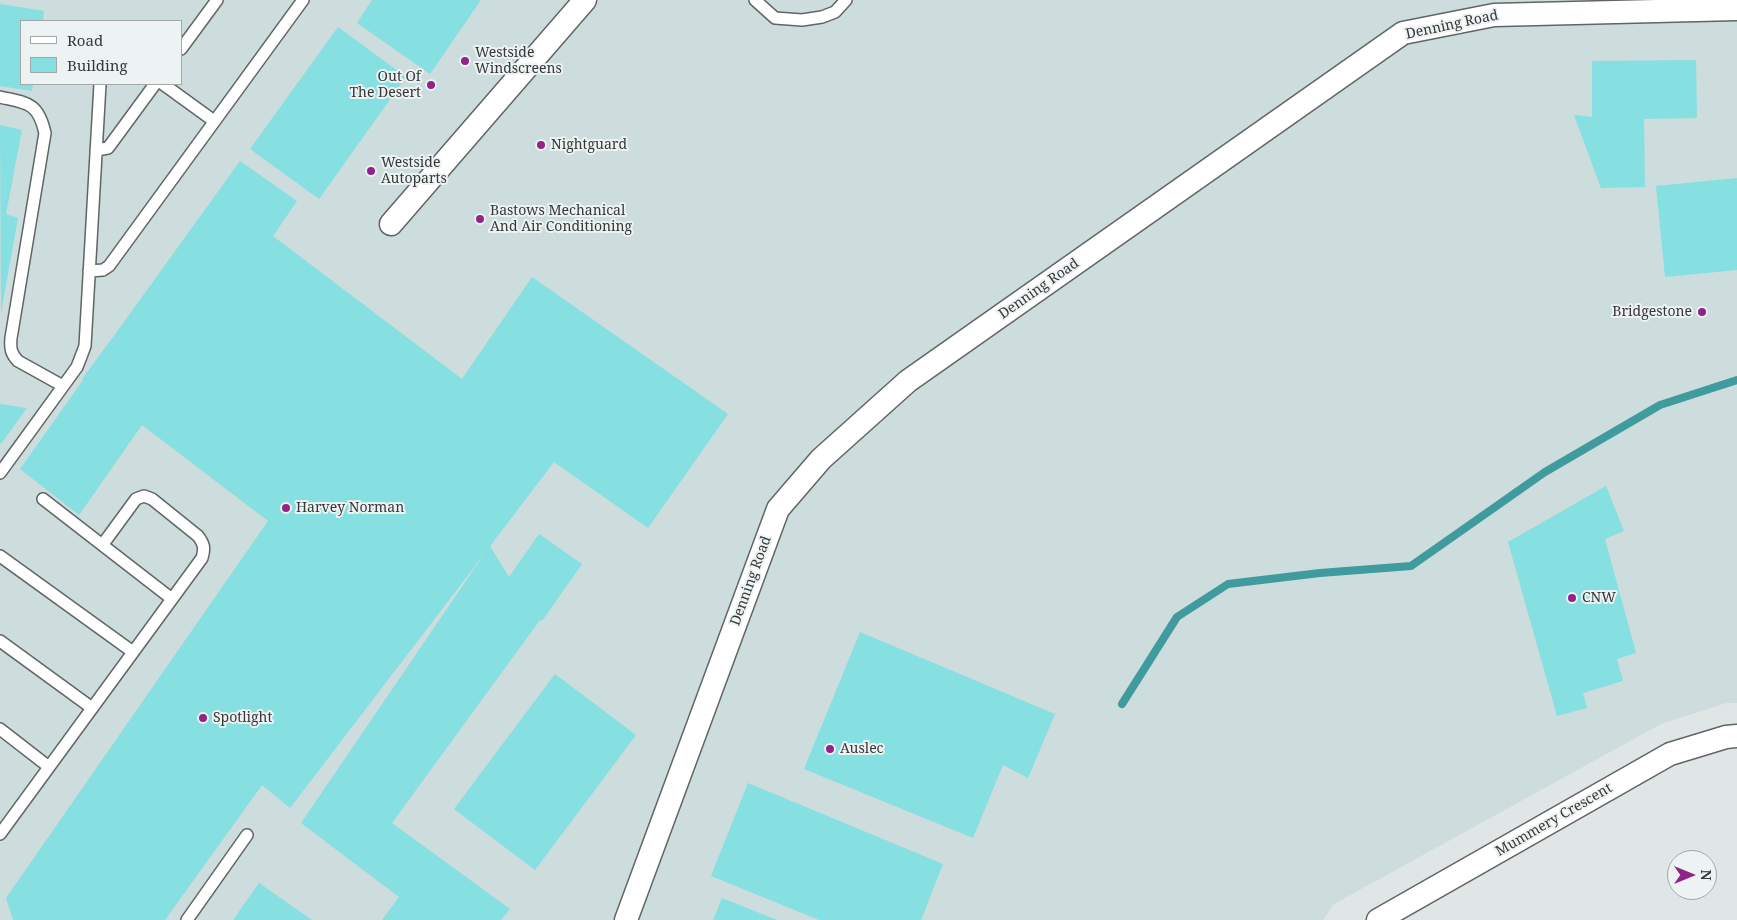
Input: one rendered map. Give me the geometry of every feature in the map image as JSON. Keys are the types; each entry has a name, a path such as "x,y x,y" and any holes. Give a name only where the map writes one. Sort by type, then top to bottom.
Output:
{"street":[{"path":"391,224 584,0"},
{"name":"Denning Road","path":"626,920 778,509 821,459 908,381 1404,33 1494,14 1737,9"},
{"name":"Mummery Crescent","path":"1378,920 1670,754 1726,737 1737,736"}],"lane":[{"path":"182,48 217,0"},
{"path":"89,272 104,270 109,266 303,0"},
{"path":"755,0 775,18 802,20 822,17 835,12 846,0"},
{"path":"0,473 77,367 85,346 100,85"},
{"path":"96,150 108,148 154,85"},
{"path":"164,85 214,121"},
{"path":"0,97 31,105 41,116 45,132 11,338 11,351 18,361 63,386"},
{"path":"0,834 202,558 204,551 204,544 198,536 152,499 144,496 136,498 103,544"},
{"path":"43,498 172,599"},
{"path":"0,556 133,652"},
{"path":"0,641 92,708"},
{"path":"0,729 49,767"},
{"path":"186,920 247,835"}],"shaded area":[{"path":"0,0 1737,0 1737,703 1726,703 1661,724 1334,904 1323,920 0,920"}],"building":[{"path":"372,0 481,0 430,74 357,23"},
{"path":"0,4 44,11 43,20 20,20 20,85 33,85 32,91 0,86"},
{"path":"338,27 406,77 319,199 250,149"},
{"path":"1696,60 1697,118 1644,119 1645,187 1601,188 1574,115 1592,117 1592,61"},
{"path":"0,125 22,130 6,214 18,218 1,313"},
{"path":"240,161 297,201 273,236 462,379 532,277 728,414 648,528 554,462 490,546 509,577 539,534 582,564 392,823 510,909 501,920 382,920 399,897 301,823 485,553 290,808 262,785 165,920 13,920 6,898 268,521 142,425 79,515 20,469 82,379"},
{"path":"1737,178 1737,270 1665,277 1656,186"},
{"path":"0,404 27,408 0,445"},
{"name":"CNW","path":"1606,486 1624,531 1605,539 1636,653 1617,659 1623,681 1583,693 1587,708 1557,716 1508,542"},
{"path":"860,632 1055,714 1028,778 1003,765 973,838 804,769"},
{"path":"555,674 636,735 535,870 454,809"},
{"path":"748,783 943,864 921,920 819,920 711,876"},
{"path":"259,883 312,920 233,920"},
{"path":"722,898 777,920 713,920"}],"waterway":[{"path":"1122,704 1177,617 1228,584 1320,573 1411,566 1545,472 1660,405 1737,380"}],"place":[{"name":"Westside Windscreens","path":"465,61"},
{"name":"Out Of The Desert","path":"431,85"},
{"name":"Nightguard","path":"541,145"},
{"name":"Westside Autoparts","path":"371,171"},
{"name":"Bastows Mechanical And Air Conditioning","path":"480,219"},
{"name":"Bridgestone","path":"1702,312"},
{"name":"Harvey Norman","path":"286,508"},
{"name":"CNW","path":"1572,598"},
{"name":"Spotlight","path":"203,718"},
{"name":"Auslec","path":"830,749"}]}
